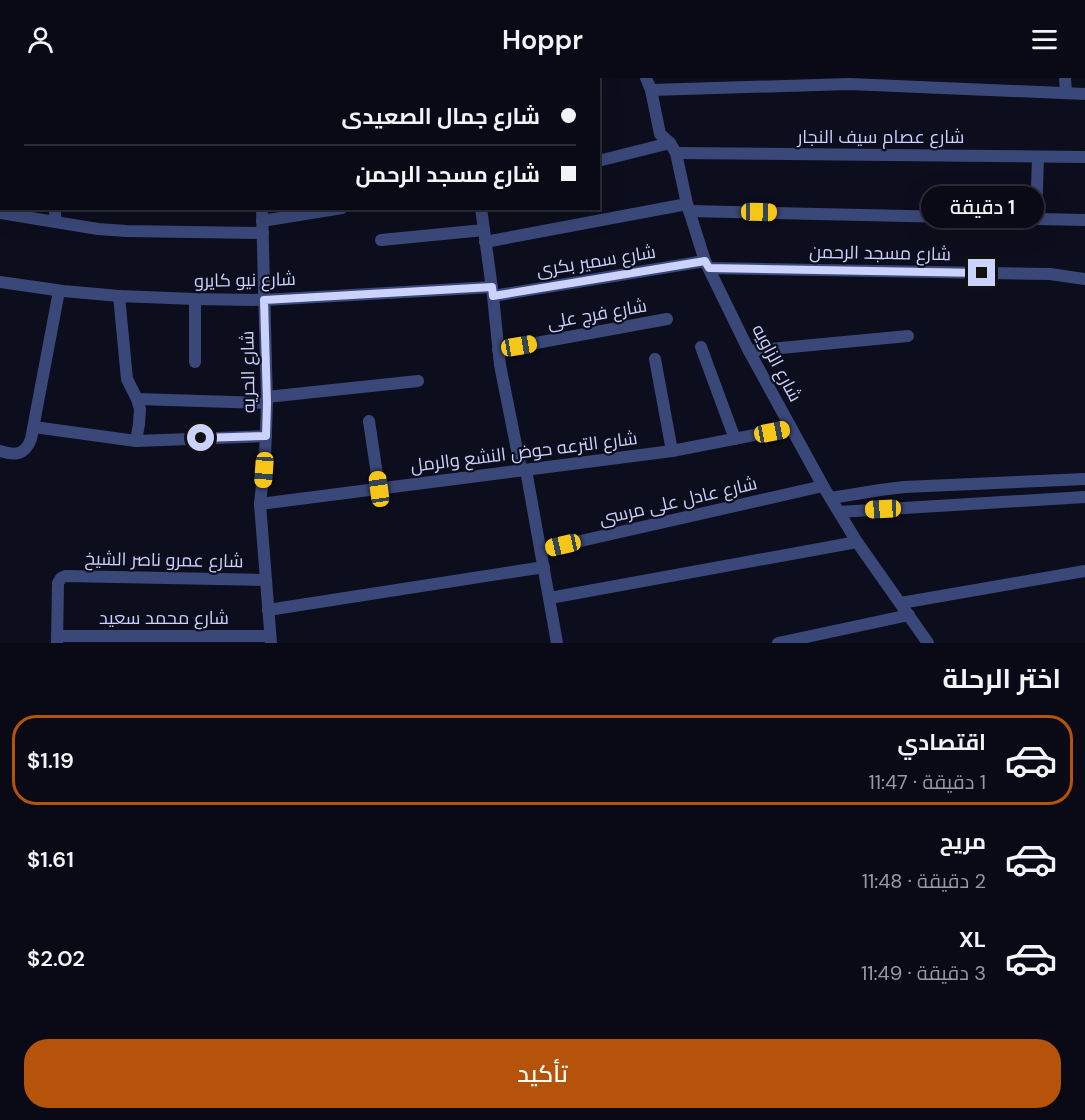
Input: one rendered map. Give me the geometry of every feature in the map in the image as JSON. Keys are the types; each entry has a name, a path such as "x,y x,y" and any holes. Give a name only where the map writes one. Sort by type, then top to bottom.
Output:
{"street":[{"name":"شارع الزاويه","path":"646,78 651,90 660,134 673,148 688,207 707,264 749,351 823,486 857,542 927,643"},
{"path":"1065,78 1066,93"},
{"path":"651,90 849,84 1085,94"},
{"name":"شارع عصام سيف النجار","path":"600,161 673,148 1085,157"},
{"path":"1036,219 1038,157"},
{"path":"381,240 484,236 688,207 1085,220"},
{"path":"0,213 55,215 98,228 126,231 262,221 330,210"},
{"path":"481,210 500,365 541,550 557,643"},
{"name":"شارع الحريه","path":"262,221 267,400 260,504 271,640"},
{"name":"شارع مسجد الرحمن","path":"707,264 1050,274 1085,279"},
{"name":"شارع سمير بكرى","path":"492,292 707,264"},
{"name":"شارع نيو كايرو","path":"0,282 59,291 195,299 264,300 492,292"},
{"path":"0,451 10,454 22,452 29,444 59,291"},
{"path":"119,296 127,379 140,409 136,441"},
{"path":"195,299 195,362"},
{"name":"شارع فرج على","path":"498,350 667,319"},
{"path":"749,351 908,336"},
{"path":"701,347 735,439"},
{"path":"655,359 672,451"},
{"path":"137,399 267,400 418,381"},
{"path":"369,421 379,489"},
{"path":"33,427 136,441 266,436"},
{"name":"شارع الترعه حوض النشع والرمل","path":"260,504 672,451 791,428"},
{"path":"831,498 904,487 1085,478"},
{"path":"1038,500 1039,481"},
{"name":"شارع عادل على مرسى","path":"541,550 823,486"},
{"path":"839,512 1085,497"},
{"path":"550,598 857,542"},
{"path":"268,610 544,567"},
{"path":"901,603 1085,571"},
{"name":"شارع عمرو ناصر الشيخ","path":"57,639 58,583 65,576 266,580"},
{"path":"778,643 909,615"},
{"name":"شارع محمد سعيد","path":"57,639 271,640"}],"route":[{"path":"201,438 266,436 264,300 492,287 493,296 705,261 709,268 982,273"}]}
